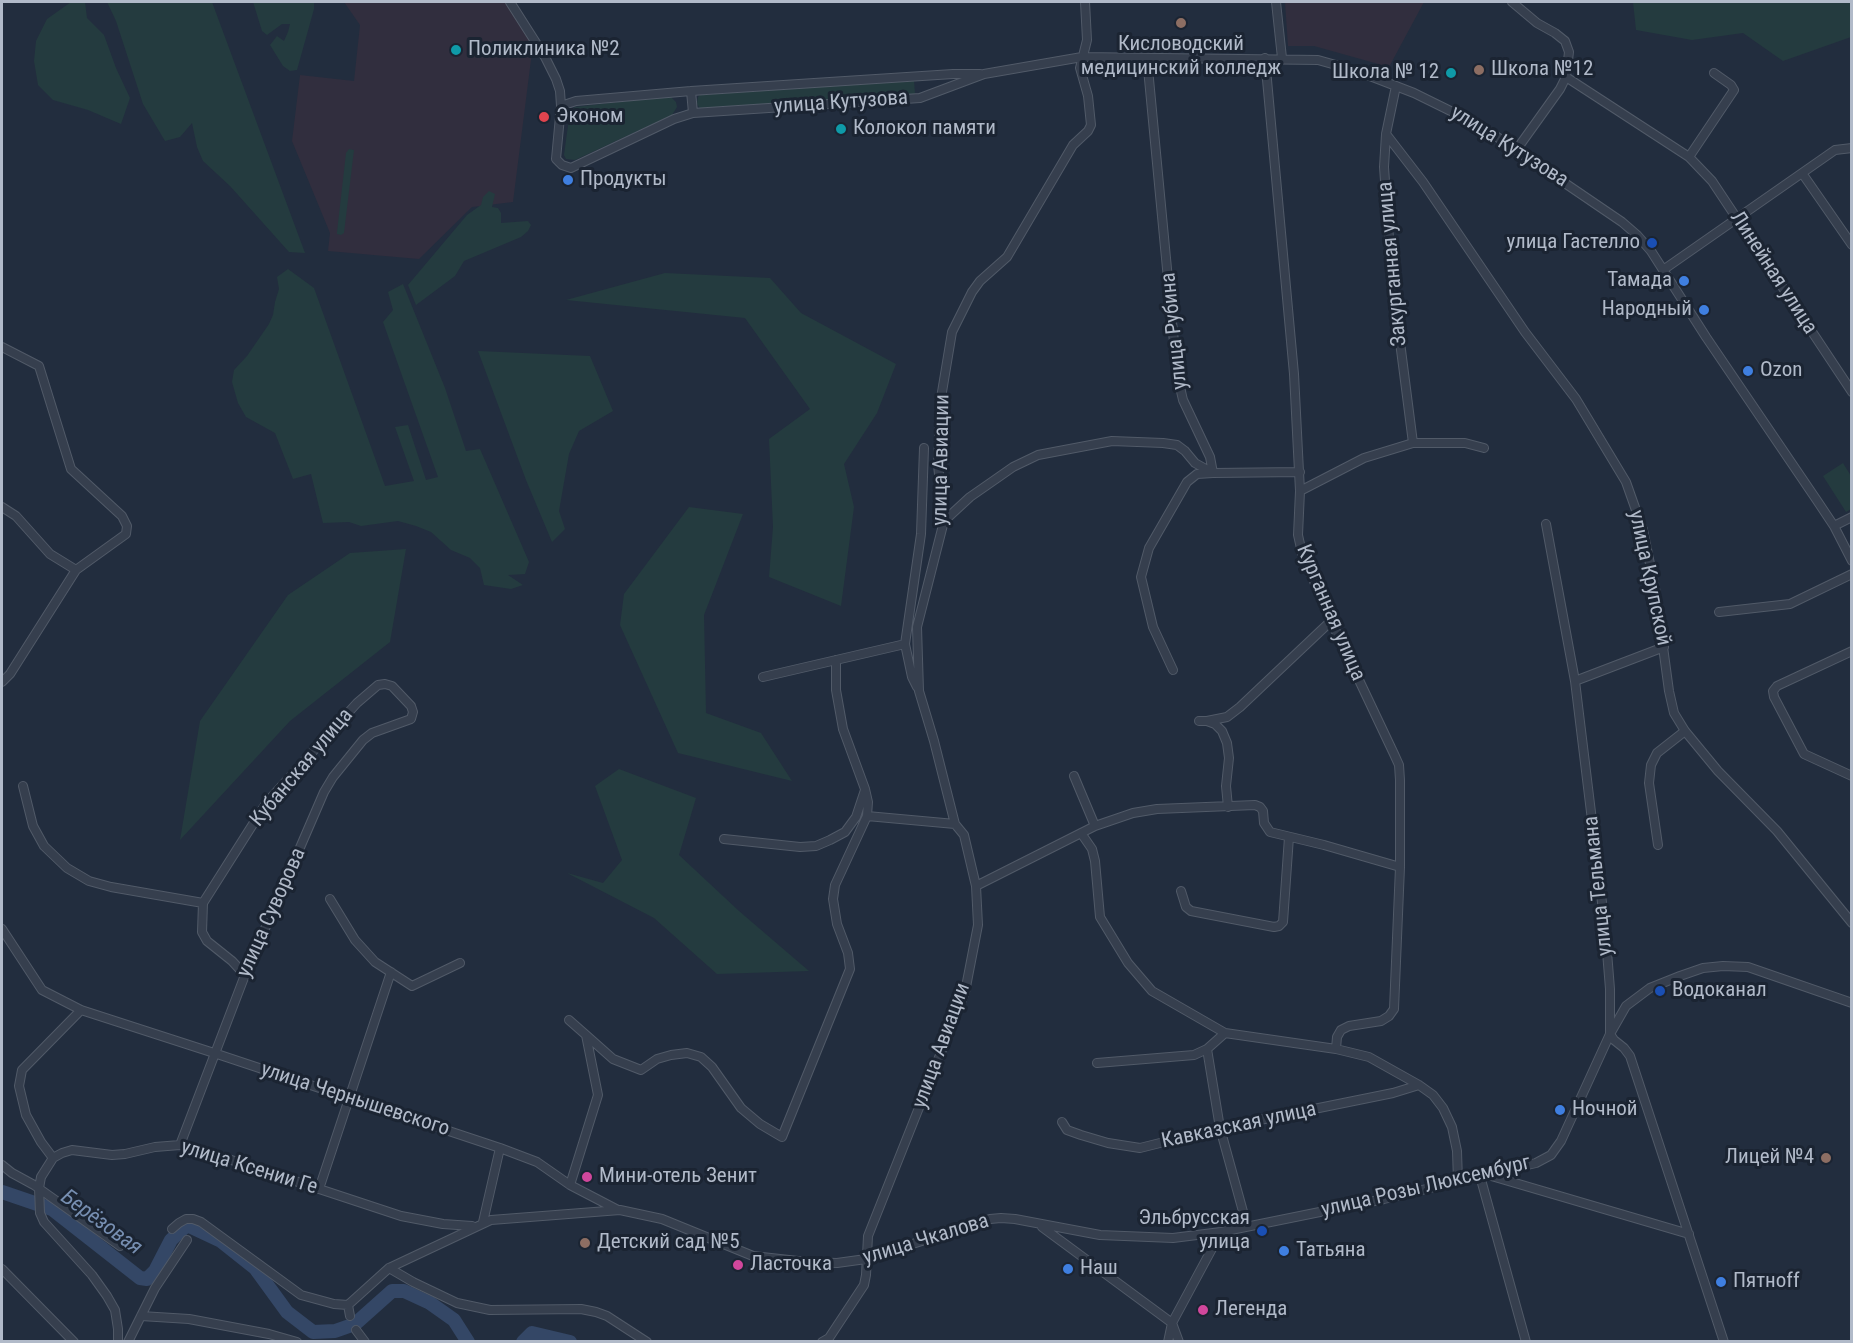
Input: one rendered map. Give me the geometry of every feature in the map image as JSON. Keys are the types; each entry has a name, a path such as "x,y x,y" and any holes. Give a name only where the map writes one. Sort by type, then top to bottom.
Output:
{"street":[{"name":"улица Кутузова","path":"510,2 545,57 556,79 561,106 556,159 562,165 571,168 674,119 693,113 920,98 984,74"},
{"name":"улица Авиации","path":"919,691 917,627 944,521 938,465 941,398 952,332 972,292 980,281 1007,257 1069,151 1091,125 1088,96 1080,68 1087,40 1085,2"},
{"path":"1276,2 1282,58"},
{"path":"1512,2 1537,23 1555,33 1564,41 1569,52 1566,77 1560,89 1517,149"},
{"name":"улица Кутузова","path":"561,106 576,101 691,91 984,74 1082,57 1318,60 1396,86 1434,101 1481,126 1622,222 1637,235 1651,252 1834,526 1851,561"},
{"name":"улица Рубина","path":"1148,58 1177,374 1183,400 1210,457 1213,473"},
{"name":"Курганная улица","path":"1265,58 1294,374 1300,472 1298,535 1302,553 1330,621 1399,765 1401,780 1394,1009 1381,1021 1349,1026 1341,1030 1337,1037 1336,1049"},
{"path":"1689,157 1734,90 1731,85 1714,73"},
{"name":"Линейная улица","path":"1566,77 1689,157 1712,181 1851,392"},
{"name":"Закурганная улица","path":"1396,86 1386,134 1384,167 1392,280 1413,443"},
{"path":"691,91 693,113"},
{"name":"улица Крупской","path":"1386,134 1423,182 1525,332 1576,399 1626,482 1643,530 1655,588 1674,713 1685,731 1718,771 1777,831 1851,923"},
{"path":"1663,270 1835,150 1851,148"},
{"path":"1802,173 1851,244"},
{"path":"2,347 39,366 71,469 122,516 127,526 126,534 76,570 10,674 2,682"},
{"path":"944,521 970,497 1013,467 1038,455 1089,445 1112,441 1163,442 1177,445 1195,463 1213,473"},
{"path":"1300,491 1364,458 1413,443 1465,443 1484,448"},
{"name":"улица Авиации","path":"822,1341 829,1338 864,1285 868,1236 964,992 978,926 976,886 964,835 955,824 934,741 919,691 912,676 905,644 921,534 924,448"},
{"path":"1173,670 1153,627 1141,577 1149,548 1187,482 1197,474 1300,472"},
{"path":"2,507 16,516 50,554 76,570"},
{"path":"1834,526 1851,518"},
{"name":"улица Тельмана","path":"1546,524 1575,681 1605,927 1610,989 1610,1034"},
{"path":"1719,612 1790,604 1851,573"},
{"path":"1228,807 1227,743 1222,731 1215,724 1203,721 1227,717 1240,707 1330,621"},
{"path":"763,677 905,644"},
{"path":"1575,681 1664,647"},
{"path":"1851,651 1777,686 1773,691 1804,754 1851,776"},
{"path":"569,1020 613,1059 641,1070 657,1059 671,1055 687,1053 701,1057 712,1067 741,1108 760,1124 782,1137 849,969 848,953 837,924 833,899 835,885 867,816 866,789 843,729 836,690 836,660"},
{"name":"Кубанская улица","path":"203,903 267,802 357,703 378,685 392,686 411,706 413,712 411,719"},
{"name":"улица Суворова","path":"180,1145 245,975 324,792 333,777 363,740 372,733 411,719"},
{"path":"1658,845 1649,783 1651,765 1657,753 1685,731"},
{"path":"1074,776 1095,826"},
{"path":"23,786 33,826 44,846 67,868 89,881 111,887 203,903 202,932 207,941 245,975"},
{"path":"724,838 800,847 816,846 845,832 856,817 866,789"},
{"path":"976,886 1095,826 1133,813 1157,809 1255,805 1263,811 1264,824 1270,832 1324,844 1400,867"},
{"path":"867,816 955,824"},
{"path":"1081,833 1092,849 1095,861 1100,917 1128,963 1152,991 1225,1033 1336,1049 1369,1057 1419,1084 1433,1095 1443,1108 1452,1127 1457,1151 1458,1181"},
{"path":"1181,891 1186,907 1191,910 1279,926 1283,922 1289,837"},
{"path":"330,899 355,940 375,962 412,986 460,963"},
{"name":"улица Чернышевского","path":"2,930 42,990 81,1010 500,1148 537,1162 570,1185 620,1210"},
{"name":"улица Розы Люксембург","path":"1038,1224 1100,1235 1173,1238 1221,1232 1384,1199 1536,1163 1551,1155 1562,1141 1610,1034 1626,1006 1650,988 1703,968 1748,967 1851,1003"},
{"path":"319,1189 391,972"},
{"path":"81,1010 22,1070 19,1086 27,1115 41,1142 53,1158 41,1178 40,1213 44,1222 92,1275 107,1296 115,1310 118,1341"},
{"path":"1097,1062 1194,1055 1207,1049 1225,1033"},
{"path":"1610,1034 1630,1056 1724,1341"},
{"path":"570,1185 598,1095 586,1035"},
{"path":"1207,1049 1220,1128 1247,1226"},
{"name":"Кавказская улица","path":"1062,1122 1067,1130 1081,1136 1140,1148 1220,1128 1393,1093 1419,1084"},
{"name":"улица Ксении Ге","path":"53,1158 72,1150 112,1155 180,1145 401,1216 457,1226 480,1224"},
{"path":"480,1224 500,1148"},
{"path":"2,1165 120,1246"},
{"path":"1483,1175 1689,1234"},
{"path":"1483,1175 1526,1341"},
{"name":"улица Чкалова","path":"348,1305 389,1268 491,1220 620,1210 662,1219 753,1256 827,1263 867,1259 990,1219 1015,1219 1038,1224 1172,1323"},
{"path":"172,1229 179,1222 186,1220 193,1219 201,1222 301,1295 334,1304 348,1305 350,1316"},
{"path":"1168,1341 1172,1323 1221,1232"},
{"path":"128,1341 155,1288 187,1240"},
{"path":"389,1268 457,1303 490,1310 596,1312 607,1316 647,1341"},
{"path":"2,1269 74,1341"},
{"path":"141,1316 189,1319 297,1341"},
{"path":"1172,1323 1179,1341"},
{"path":"356,1330 365,1341"}],"shaded area":[{"path":"344,2 508,2 533,44 513,202 472,207 419,259 328,251 330,233 292,141 300,75 354,81 360,25"},
{"path":"1285,2 1424,2 1389,67 1314,46 1288,46"}],"green space":[{"path":"71,2 85,2 87,18 104,35 130,98 121,124 88,110 53,100 38,85 34,61 36,41 47,19"},
{"path":"107,2 212,2 305,253 289,252 230,186 203,161 197,147 192,123 180,137 165,141 143,104 116,21"},
{"path":"253,2 314,2 297,70 290,71 283,66 270,45 277,36 284,41 290,24 282,24 267,35 262,31"},
{"path":"1633,2 1851,2 1851,37 1783,61 1743,33 1692,40 1636,30"},
{"path":"914,80 915,94 701,110 697,104 700,95"},
{"path":"670,96 676,102 677,107 672,115 575,160 566,159 564,155 570,111 575,107"},
{"path":"349,149 354,150 344,233 341,235 337,232 346,153"},
{"path":"489,191 495,194 492,207 498,208 501,213 501,223 528,221 531,225 528,231 521,237 464,261 455,276 416,305 408,285 467,215 481,205 483,197"},
{"path":"288,269 314,288 385,486 414,481 395,427 408,425 426,480 438,477 383,322 393,310 388,292 403,284 445,388 466,451 480,449 529,562 525,574 508,575 523,585 511,589 484,585 480,568 470,558 451,550 431,532 416,526 398,521 361,526 349,522 323,523 311,474 293,479 275,433 246,417 238,403 232,382 234,370 247,356 269,324 279,289 277,277"},
{"path":"665,273 770,278 801,313 896,364 877,413 844,464 854,507 841,606 769,577 773,527 769,439 810,409 745,318 566,300"},
{"path":"478,351 590,356 613,411 579,431 569,454 559,511 565,529 552,542 526,480"},
{"path":"1843,463 1851,476 1851,509 1846,512 1823,476"},
{"path":"689,507 743,514 704,615 706,713 761,733 792,781 678,753 620,625 624,594"},
{"path":"406,549 390,642 290,721 180,840 200,721 288,595 350,553"},
{"path":"619,769 696,798 679,855 739,911 809,971 717,974 654,918 567,873 603,883 622,860 595,786"}],"waterway":[{"name":"Берёзовая","path":"2,1192 52,1209 140,1278 147,1279 155,1271 171,1240 187,1225 221,1241 255,1268 287,1312 313,1332 335,1331 355,1324 392,1291 404,1291 430,1303 454,1320 468,1342"},
{"name":"Берёзовая","path":"523,1342 532,1333 570,1342"}],"place":[{"name":"Кисловодский медицинский колледж","path":"1181,23"},
{"name":"Поликлиника №2","path":"456,50"},
{"name":"Школа №12","path":"1479,70"},
{"name":"Школа № 12","path":"1451,73"},
{"name":"Эконом","path":"544,117"},
{"name":"Колокол памяти","path":"841,129"},
{"name":"Продукты","path":"568,180"},
{"name":"улица Гастелло","path":"1652,243"},
{"name":"Тамада","path":"1684,281"},
{"name":"Народный","path":"1704,310"},
{"name":"Ozon","path":"1748,371"},
{"name":"Водоканал","path":"1660,991"},
{"name":"Ночной","path":"1560,1110"},
{"name":"Лицей №4","path":"1826,1158"},
{"name":"Мини-отель Зенит","path":"587,1177"},
{"name":"Эльбрусская улица","path":"1262,1231"},
{"name":"Детский сад №5","path":"585,1243"},
{"name":"Татьяна","path":"1284,1251"},
{"name":"Ласточка","path":"738,1265"},
{"name":"Наш","path":"1068,1269"},
{"name":"Пятнoff","path":"1721,1282"},
{"name":"Легенда","path":"1203,1310"}]}
